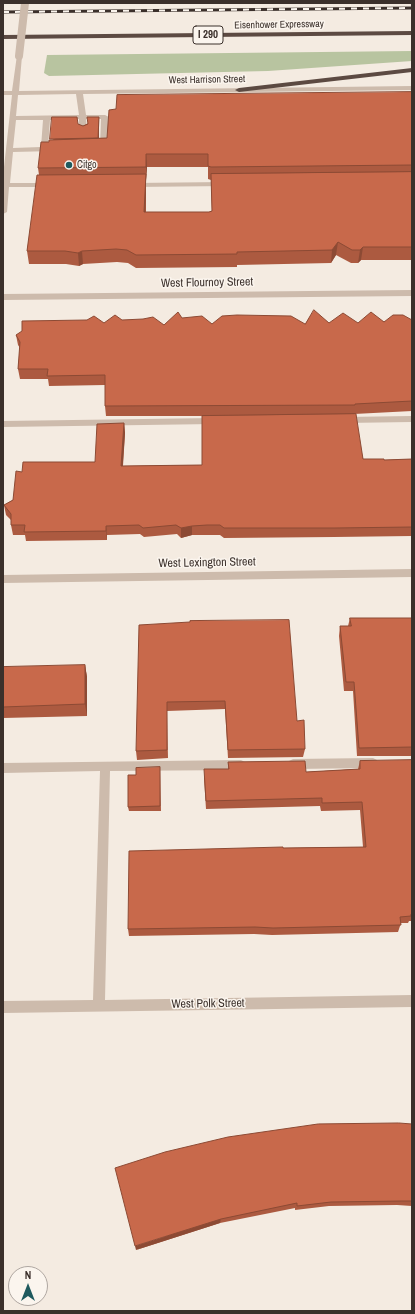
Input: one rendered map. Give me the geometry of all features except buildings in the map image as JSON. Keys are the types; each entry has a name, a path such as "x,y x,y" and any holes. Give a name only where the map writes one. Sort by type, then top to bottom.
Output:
{"highway":[{"name":"Eisenhower Expressway","path":"3,37 412,33"},
{"path":"239,90 412,70"}],"street":[{"path":"3,212 4,185 10,150 25,3"},
{"name":"West Harrison Street","path":"3,92 412,88"},
{"path":"79,92 83,117 83,129"},
{"path":"13,118 105,117 104,148 96,148"},
{"path":"44,149 47,118"},
{"path":"10,150 59,149"},
{"path":"122,185 232,184"},
{"path":"4,185 55,185"},
{"name":"West Flournoy Street","path":"3,297 412,293"},
{"path":"333,420 412,419"},
{"path":"3,424 222,421"},
{"name":"West Lexington Street","path":"3,578 412,573"},
{"path":"286,764 380,763"},
{"path":"3,768 255,764"},
{"path":"99,1006 105,767"},
{"name":"West Polk Street","path":"3,1007 412,1001"}],"green space":[{"path":"412,51 412,61 268,71 49,76 44,73 47,55"}],"railway":[{"path":"3,12 412,8"}],"place":[{"name":"Citgo","path":"69,165"}]}
